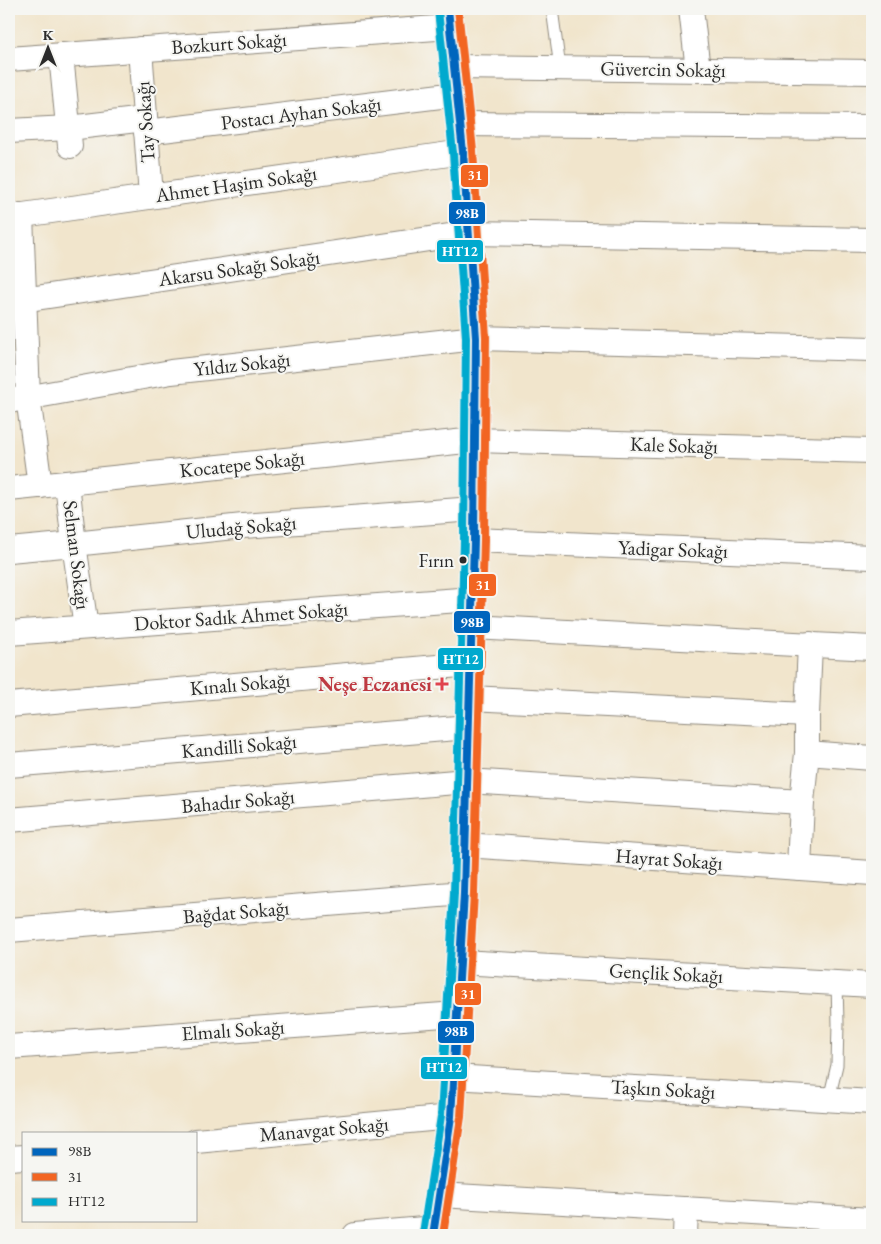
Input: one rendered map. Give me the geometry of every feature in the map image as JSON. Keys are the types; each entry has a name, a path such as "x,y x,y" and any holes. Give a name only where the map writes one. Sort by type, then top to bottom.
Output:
{"main road":[{"path":"434,1232 451,1117 464,893 474,540 476,338 463,152 449,18"}],"street":[{"path":"691,9 698,70"},
{"name":"Bozkurt Sokağı","path":"9,59 140,49 449,18"},
{"name":"Tay Sokağı","path":"140,49 151,196"},
{"path":"61,55 69,137"},
{"name":"Güvercin Sokağı","path":"454,67 872,72"},
{"name":"Postacı Ayhan Sokağı","path":"9,130 69,137 145,125 457,94"},
{"path":"460,124 872,127"},
{"name":"Ahmet Haşim Sokağı","path":"15,216 463,152"},
{"path":"15,216 18,399 40,486"},
{"name":"Akarsu Sokağı Sokağı","path":"17,301 469,233 872,240"},
{"name":"Yıldız Sokağı","path":"18,399 171,372 476,338 872,349"},
{"name":"Kale Sokağı","path":"475,440 872,451"},
{"name":"Kocatepe Sokağı","path":"9,489 475,440"},
{"name":"Selman Sokağı","path":"68,483 74,544 86,627"},
{"name":"Uludağ Sokağı","path":"9,550 243,526 474,509"},
{"name":"Yadigar Sokağı","path":"474,540 872,557"},
{"name":"Doktor Sadık Ahmet Sokağı","path":"9,633 473,599"},
{"path":"472,627 872,648"},
{"path":"799,868 810,644"},
{"name":"Kınalı Sokağı","path":"9,705 471,664"},
{"path":"470,698 806,715"},
{"name":"Kandilli Sokağı","path":"9,765 469,727"},
{"path":"806,753 872,758"},
{"name":"Bahadır Sokağı","path":"9,820 468,781 802,802"},
{"name":"Hayrat Sokağı","path":"465,845 872,873"},
{"name":"Bağdat Sokağı","path":"9,930 464,893"},
{"name":"Gençlik Sokağı","path":"460,962 872,985"},
{"name":"Elmalı Sokağı","path":"9,1047 457,1014"},
{"name":"Taşkın Sokağı","path":"453,1077 872,1102"},
{"name":"Manavgat Sokağı","path":"198,1141 451,1117"},
{"path":"9,1158 22,1157"},
{"path":"440,1195 872,1220"},
{"path":"685,1235 686,1209"},
{"path":"355,1235 434,1232"}],"lane":[{"path":"552,9 560,68"},
{"path":"829,1099 837,1065 837,983"}],"transit line":[{"name":"98B","path":"433,1235 451,1117 464,893 474,540 476,338 463,152 448,9"},
{"name":"31","path":"443,1235 461,1117 474,893 484,540 486,337 473,151 458,9"},
{"name":"HT12","path":"423,1233 441,1116 454,893 464,540 466,338 453,153 438,10"}],"place":[{"name":"Fırın","path":"463,560"},
{"name":"Neşe Eczanesi","path":"442,684"}]}
